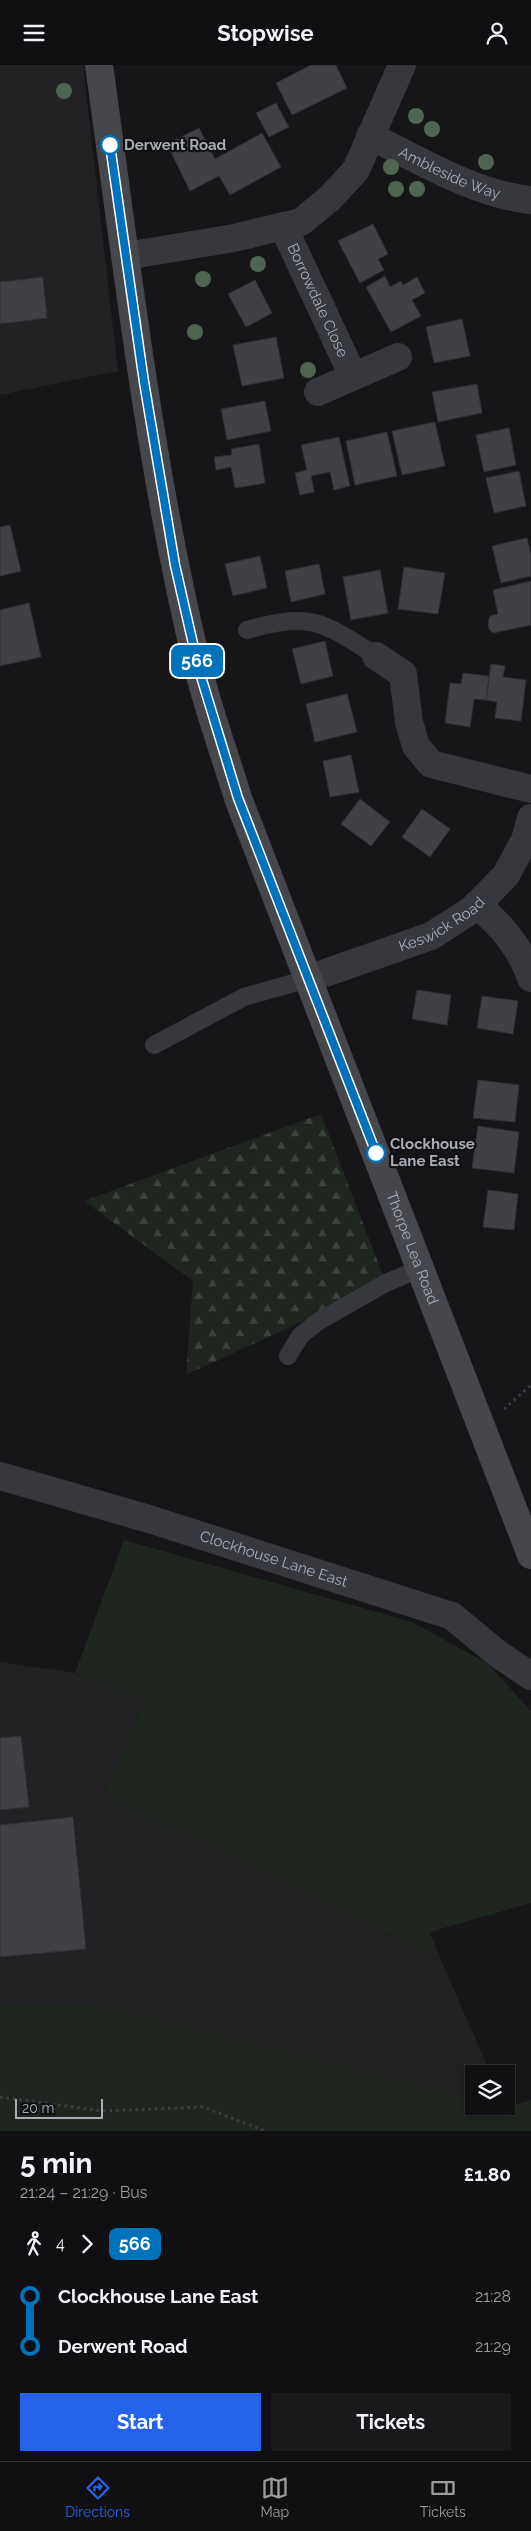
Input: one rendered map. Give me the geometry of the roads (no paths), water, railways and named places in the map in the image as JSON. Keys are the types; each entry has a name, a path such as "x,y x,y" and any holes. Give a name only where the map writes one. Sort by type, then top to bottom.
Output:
{"main road":[{"name":"Thorpe Lea Road","path":"100,65 126,256 175,565 199,670 238,798 531,1555"}],"street":[{"path":"126,256 234,237 302,221 330,198 356,170 402,65"},
{"name":"Ambleside Way","path":"370,136 485,190 509,198 531,200"},
{"name":"Borrowdale Close","path":"283,226 353,376"},
{"name":"Borrowdale Close","path":"318,392 398,357"},
{"path":"376,655 403,674 409,722 416,746 431,764 531,789"},
{"name":"Keswick Road","path":"308,979 431,937 477,905 506,875 525,840 531,818"},
{"path":"477,905 500,926 523,956 531,978"},
{"name":"Clockhouse Lane East","path":"0,1475 148,1519 452,1617 498,1654 531,1675"}],"lane":[{"path":"247,630 278,621 295,620 319,623 344,635 376,655"},
{"path":"154,1045 244,997 308,979"},
{"path":"288,1356 300,1335 319,1321 386,1283 419,1269"}],"place":[{"name":"Derwent Road","path":"110,145"},
{"name":"Clockhouse Lane East","path":"376,1153"}]}
